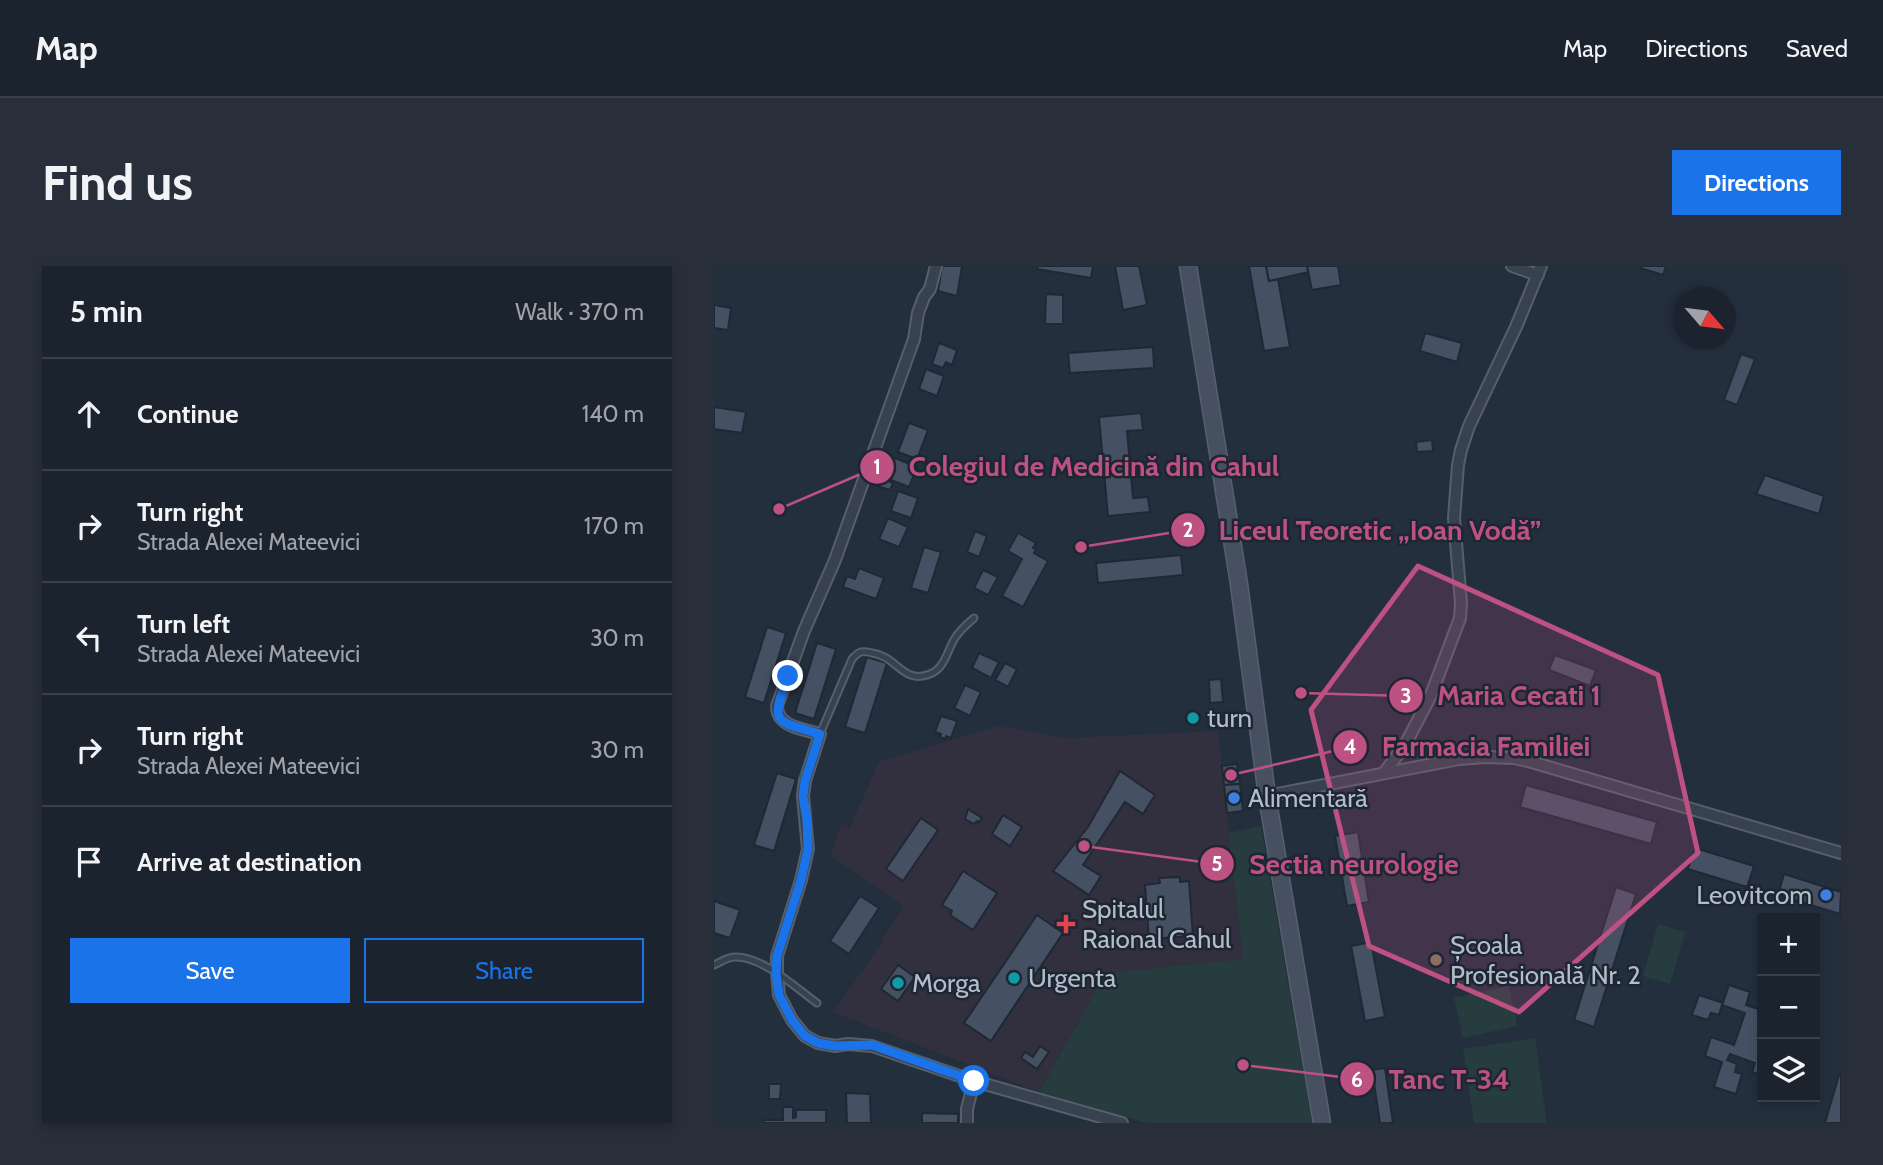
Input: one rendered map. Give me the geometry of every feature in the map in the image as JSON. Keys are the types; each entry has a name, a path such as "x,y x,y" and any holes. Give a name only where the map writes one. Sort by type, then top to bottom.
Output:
{"main road":[{"path":"1188,266 1239,584 1267,796 1322,1123"}],"street":[{"path":"936,266 930,289 918,313 914,339 835,560 804,631 777,706 777,715 782,721 820,734 803,796 808,849 777,956 779,995 792,1020 805,1036 818,1043 835,1046 872,1045 974,1081 1122,1123"},
{"path":"1384,773 1405,745 1431,695 1460,618 1454,518 1461,450 1469,426 1540,270 1513,266"},
{"path":"1267,796 1458,759 1514,758 1841,853"},
{"path":"967,1123 967,1109 974,1081"}],"lane":[{"path":"820,734 852,659 861,652 884,655 901,671 916,677 929,675 944,662 955,638 974,618"},
{"path":"714,964 727,958 738,957 761,964 817,1003"}],"highlighted area":[{"path":"1418,566 1658,675 1698,853 1519,1012 1369,946 1311,710"}],"shaded area":[{"name":"Spitalul Raional Cahul","path":"998,726 1066,738 1218,731 1243,959 1106,973 1039,1092 833,1012 882,943 903,905 830,856 841,825 849,829 879,762"}],"green space":[{"path":"1261,826 1312,1123 1148,1123 1039,1092 1106,973 1243,959 1229,833"},
{"path":"1658,924 1685,932 1670,984 1643,976"},
{"path":"1509,986 1517,1026 1463,1038 1454,998"},
{"path":"1535,1038 1547,1123 1474,1123 1463,1049"}],"building":[{"path":"942,266 962,266 957,296 938,291"},
{"path":"1037,266 1093,266 1091,278 1037,269"},
{"path":"1115,266 1139,266 1147,305 1123,310"},
{"path":"1249,266 1266,266 1269,281 1278,279 1290,347 1264,351"},
{"path":"1266,266 1307,266 1309,272 1269,281"},
{"path":"1307,266 1338,266 1341,285 1312,290"},
{"path":"1666,266 1663,275 1640,268"},
{"path":"1046,294 1063,295 1063,324 1045,324"},
{"path":"714,305 731,308 728,330 714,328"},
{"path":"1425,333 1462,343 1457,362 1420,351"},
{"path":"939,343 957,350 952,365 946,362 943,368 932,364"},
{"path":"1153,347 1154,368 1070,373 1068,353"},
{"path":"1741,354 1755,359 1737,405 1724,400"},
{"path":"926,369 944,376 937,396 919,389"},
{"path":"714,407 746,412 742,433 714,429"},
{"path":"1141,413 1143,430 1127,431 1133,498 1148,497 1150,512 1108,516 1099,417"},
{"path":"909,423 928,430 917,459 898,452"},
{"path":"1432,440 1433,451 1417,452 1416,442"},
{"path":"895,458 917,467 909,487 886,478"},
{"path":"1765,475 1824,496 1819,514 1756,494"},
{"path":"876,477 893,483 890,490 874,485"},
{"path":"898,491 918,498 911,518 891,511"},
{"path":"888,518 908,527 899,547 879,539"},
{"path":"975,531 987,536 979,557 967,552"},
{"path":"1018,533 1036,543 1034,553 1048,561 1023,607 1002,596 1022,559 1008,551"},
{"path":"924,547 941,552 928,593 911,588"},
{"path":"1181,555 1183,575 1098,583 1096,563"},
{"path":"859,568 884,578 876,599 843,587 847,576 855,579"},
{"path":"983,570 998,577 988,595 974,588"},
{"path":"767,627 786,633 764,703 745,697"},
{"path":"817,643 836,649 814,719 795,713"},
{"path":"979,653 999,662 991,678 972,668"},
{"path":"1555,655 1596,670 1590,686 1549,670"},
{"path":"867,657 887,663 865,733 845,727"},
{"path":"1005,663 1017,669 1008,687 995,680"},
{"path":"1221,679 1223,702 1210,703 1209,680"},
{"path":"965,685 981,692 970,716 954,708"},
{"path":"941,716 957,721 951,738 946,736 945,739 935,732"},
{"path":"1237,764 1240,784 1224,785 1222,766"},
{"path":"1120,771 1155,795 1143,814 1125,802 1083,865 1101,876 1089,895 1053,871 1088,827"},
{"path":"777,773 796,779 774,851 754,845"},
{"name":"Alimentară","path":"1240,784 1243,811 1227,813 1224,785"},
{"path":"1526,785 1657,822 1651,844 1520,807"},
{"path":"968,809 982,818 979,822 974,824 965,819"},
{"path":"1003,815 1022,827 1010,846 992,834"},
{"path":"921,818 938,830 903,881 886,869"},
{"path":"1358,832 1369,902 1347,906 1335,836"},
{"path":"1695,848 1754,866 1747,887 1688,869"},
{"path":"963,871 997,893 973,930 950,915 952,911 942,905"},
{"path":"1784,874 1841,892 1840,914 1778,895"},
{"path":"1180,877 1180,882 1189,881 1193,936 1149,939 1145,885 1160,883 1159,878"},
{"path":"1616,887 1636,894 1594,1027 1574,1020"},
{"path":"860,896 879,908 849,954 830,941"},
{"path":"714,901 740,910 730,938 714,933"},
{"name":"Urgenta","path":"1037,915 1063,933 991,1041 964,1023"},
{"path":"1371,942 1385,1017 1365,1021 1351,946"},
{"name":"Morga","path":"898,965 915,977 898,1001 881,989"},
{"path":"1729,985 1750,992 1746,1005 1757,1008 1757,1074 1752,1072 1755,1063 1730,1054 1727,1060 1737,1064 1735,1072 1742,1074 1736,1094 1714,1087 1722,1062 1705,1056 1711,1037 1734,1045 1745,1013 1722,1005 1719,1015 1711,1013 1708,1020 1692,1015 1699,995 1723,1003"},
{"path":"1040,1046 1049,1052 1037,1069 1021,1058 1025,1052 1033,1057"},
{"path":"1385,1068 1393,1123 1380,1123 1372,1070"},
{"path":"1839,1075 1841,1123 1825,1123"},
{"path":"769,1084 781,1084 780,1099 769,1099"},
{"path":"846,1093 870,1094 871,1123 847,1123"},
{"path":"783,1107 793,1107 793,1118 796,1117 796,1110 826,1110 826,1123 764,1123 764,1120 783,1120"},
{"path":"922,1113 958,1114 958,1123 922,1123"}],"place":[{"name":"Colegiul de Medicină din Cahul","path":"779,509"},
{"name":"Liceul Teoretic „Ioan Vodă”","path":"1081,547"},
{"name":"Maria Cecati 1","path":"1301,693"},
{"name":"turn","path":"1193,718"},
{"name":"Farmacia Familiei","path":"1231,775"},
{"name":"Alimentară","path":"1234,798"},
{"name":"Sectia neurologie","path":"1084,846"},
{"name":"Leovitcom","path":"1826,895"},
{"name":"Spitalul Raional Cahul","path":"1066,924"},
{"name":"Școala Profesională Nr. 2","path":"1436,960"},
{"name":"Urgenta","path":"1014,978"},
{"name":"Morga","path":"898,983"},
{"name":"Tanc T-34","path":"1243,1065"}],"route":[{"path":"788,676 777,706 777,715 792,726 820,734 803,796 808,849 789,924 777,956 779,995 792,1020 805,1036 818,1043 835,1046 872,1045 974,1081"}]}
